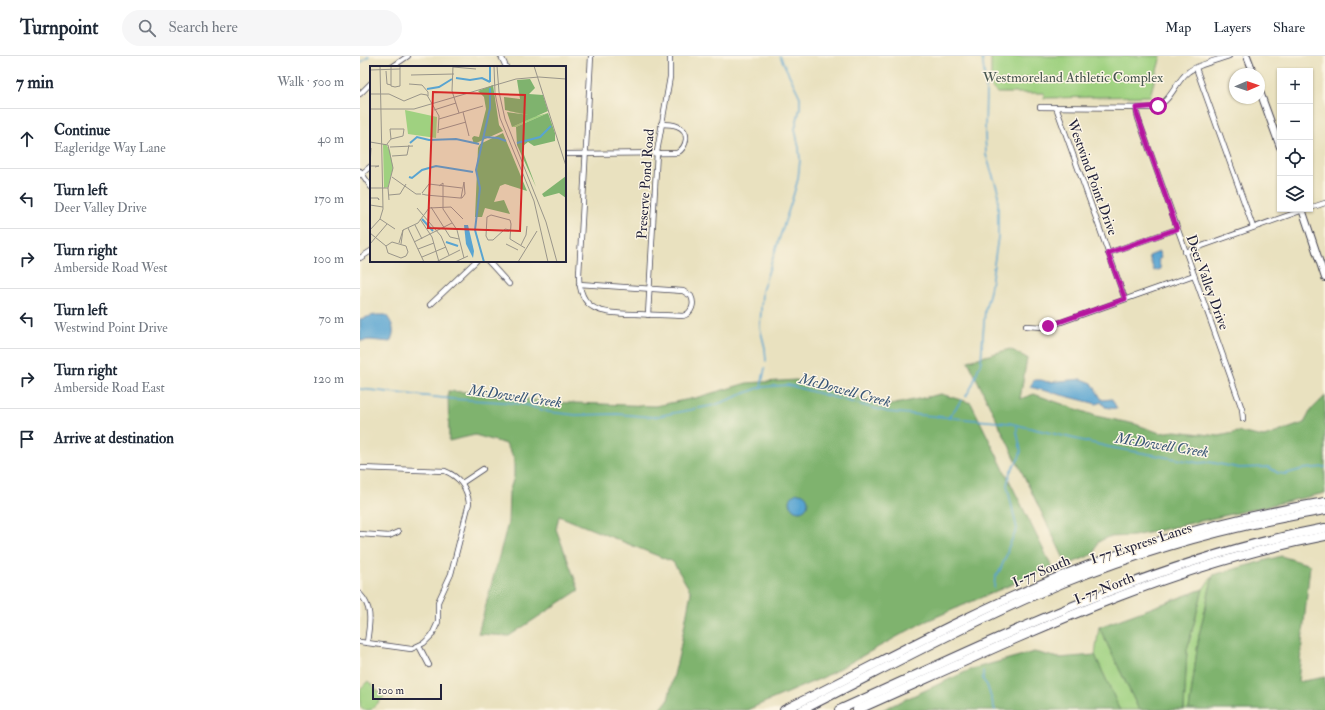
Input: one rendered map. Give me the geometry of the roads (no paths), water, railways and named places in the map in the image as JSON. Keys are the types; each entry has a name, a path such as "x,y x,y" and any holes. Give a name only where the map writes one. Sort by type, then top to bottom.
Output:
{"highway":[{"name":"I-77 South","path":"784,710 990,608 1078,569 1146,545 1207,527 1256,515 1325,502"},
{"name":"I 77 Express Lanes","path":"802,710 993,615 1087,574 1160,549 1209,535 1258,523 1325,510"},
{"path":"839,710 1084,601 1149,576 1222,552 1325,528"},
{"name":"I-77 North","path":"902,690 1081,610 1151,583 1230,558 1325,536"},
{"path":"857,710 902,690 912,682 945,662"}],"street":[{"path":"393,66 408,56"},
{"path":"501,56 506,66"},
{"path":"579,284 683,291 691,296 693,304 690,312 683,316 600,311 583,298 579,289 579,284 591,56"},
{"name":"Preserve Pond Road","path":"648,315 657,152 670,77 670,56"},
{"path":"1040,107 1153,108 1162,104 1168,99 1187,73 1196,68 1229,56"},
{"path":"1247,56 1252,68"},
{"path":"1196,68 1253,227"},
{"path":"360,94 370,84"},
{"path":"1264,104 1277,140"},
{"name":"Westwind Point Drive","path":"1056,107 1125,299"},
{"name":"Deer Valley Drive","path":"1136,108 1138,118 1177,229 1242,409 1242,419"},
{"path":"566,154 677,153 683,150 686,143 686,136 682,129 676,126 661,124"},
{"path":"370,167 361,173 370,186"},
{"path":"1313,207 1325,203"},
{"path":"1186,252 1296,212"},
{"path":"1305,212 1325,278"},
{"path":"1108,253 1177,229"},
{"path":"360,258 370,252"},
{"path":"1320,260 1325,270"},
{"path":"430,305 475,262"},
{"path":"489,262 509,284"},
{"path":"1026,326 1044,327 1053,325 1194,275"},
{"path":"360,468 445,472 455,476 462,483 468,497 466,516 451,574 438,602 436,626 428,639 419,646 407,649 360,642"},
{"path":"462,483 483,469"},
{"path":"360,534 389,536 398,532"},
{"path":"360,594 368,605 371,615 367,643"},
{"path":"419,646 429,665"}],"water":[{"path":"1159,252 1161,258 1158,260 1161,269 1154,271 1149,256"},
{"path":"375,315 386,315 390,321 393,328 393,334 390,342 370,340 360,341 360,319"},
{"path":"1082,379 1092,383 1102,400 1112,399 1117,409 1105,407 1101,402 1097,404 1030,387 1034,380 1048,382"},
{"path":"799,493 805,496 808,502 805,508 799,511 793,508 790,502 793,496"}],"waterway":[{"path":"360,64 369,56"},
{"path":"766,361 765,348 760,328 762,291 792,200 798,179 800,160 795,129 800,108 800,97 780,56"},
{"path":"966,396 972,386 981,361 985,310 990,291 998,237 998,191 986,155 986,88 982,56"},
{"path":"761,387 765,368"},
{"name":"McDowell Creek","path":"360,389 453,399 504,402 527,405 549,412 576,415 617,414 653,417 715,405 761,387 788,385 888,412 1009,423 1109,447 1199,463 1209,462 1239,468 1268,467 1278,473 1285,474 1303,469 1325,467"},
{"path":"948,418 962,400"},
{"path":"994,588 995,577 1000,570 1017,529 1007,485 1010,472 1019,458 1021,451 1017,426"},
{"path":"983,671 983,680 987,685 995,710"}],"park label":[{"name":"Westmoreland Athletic Complex","path":"1073,77"}]}
